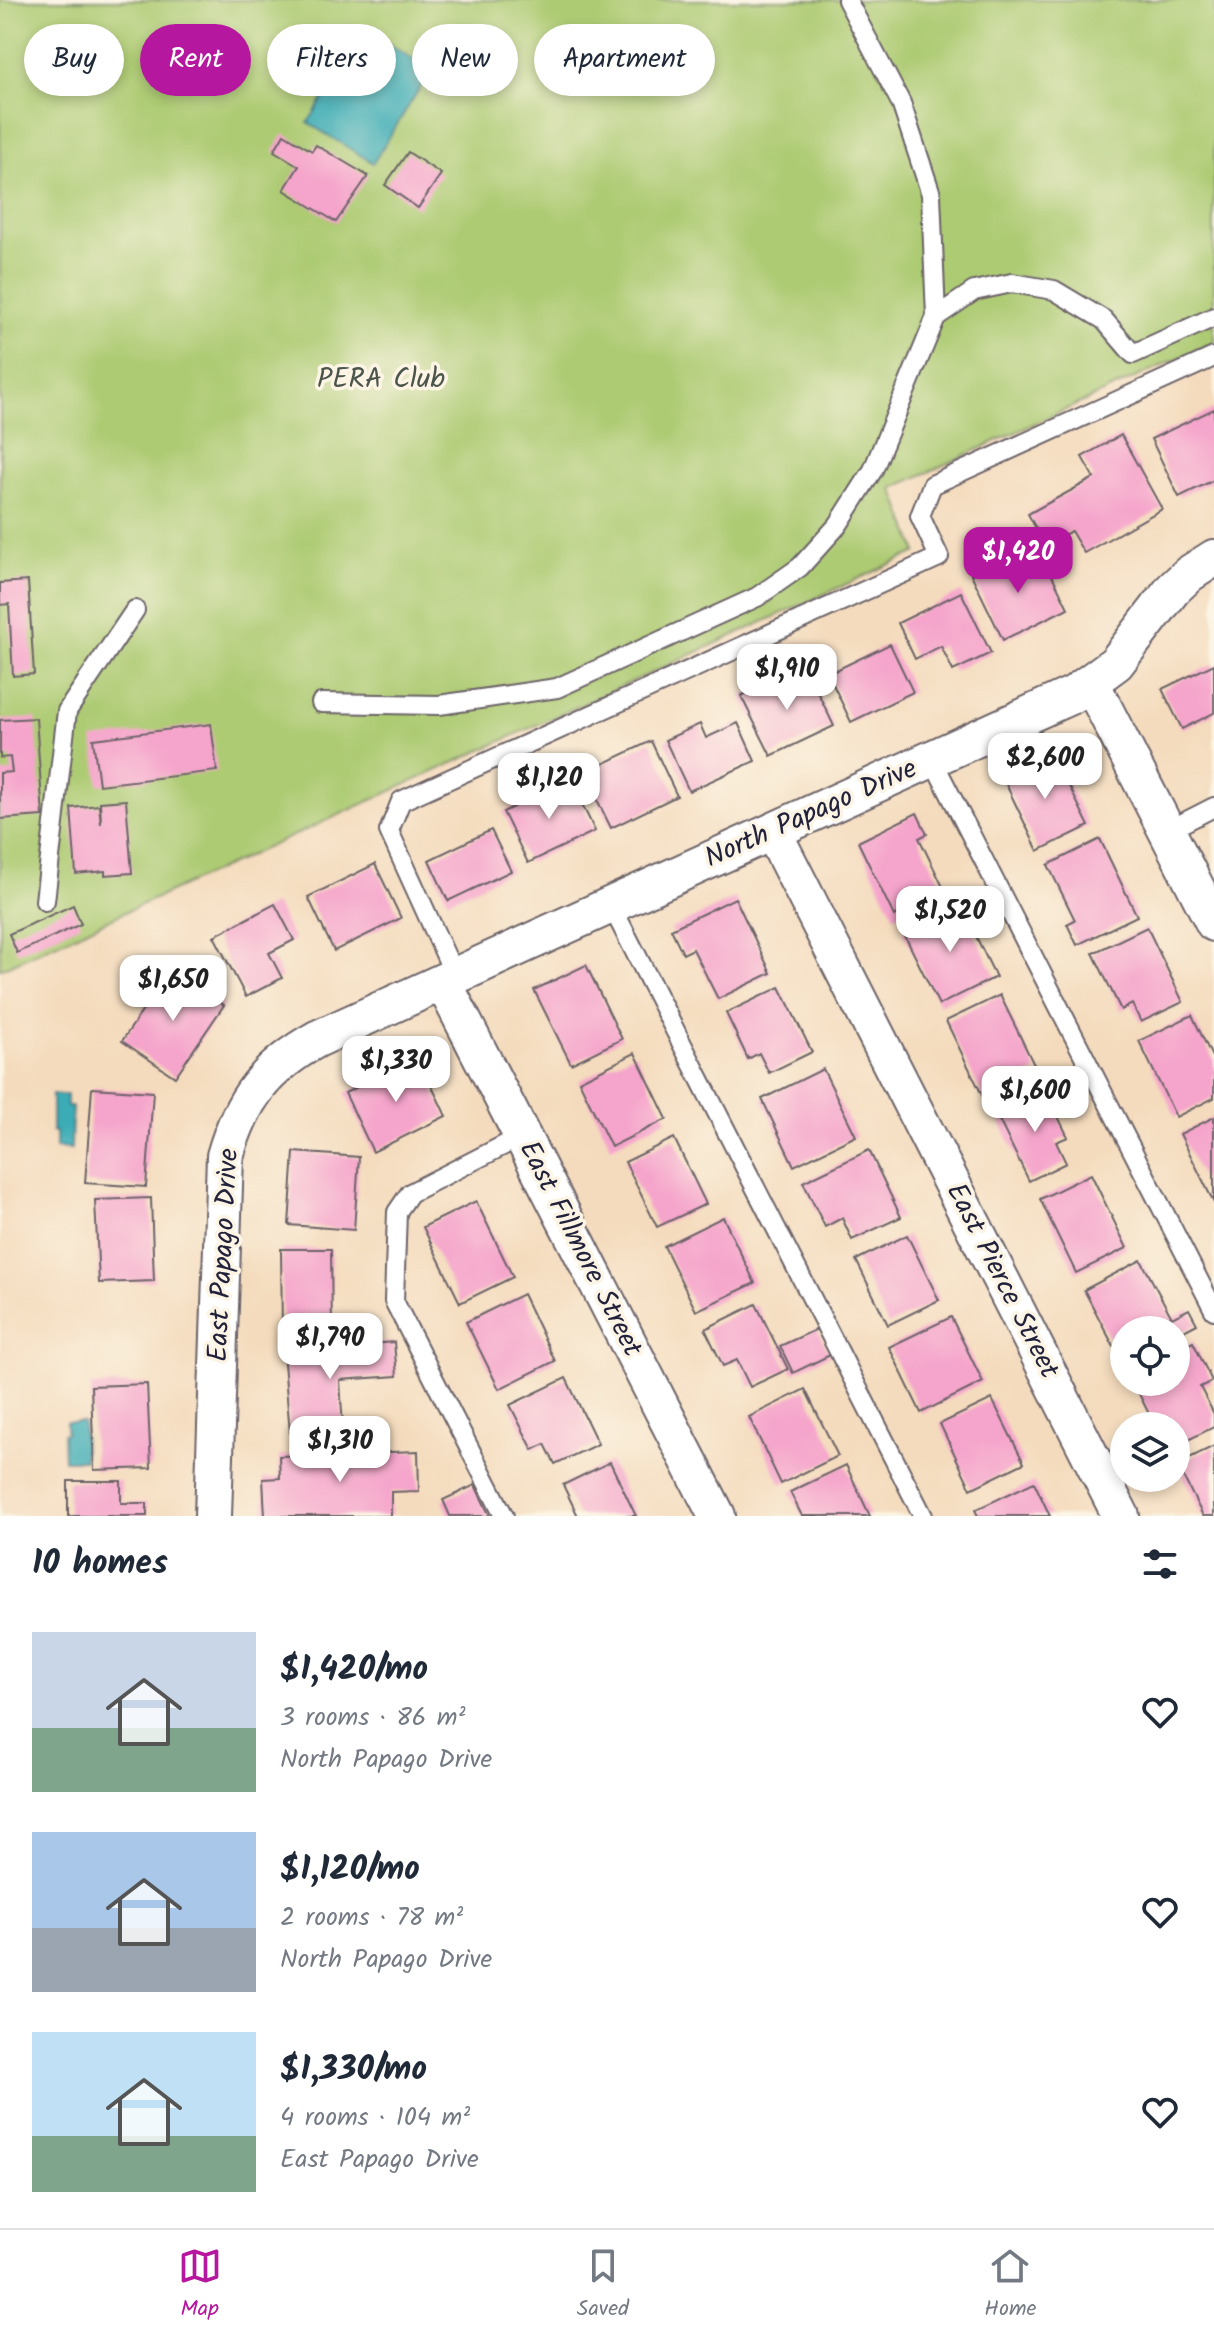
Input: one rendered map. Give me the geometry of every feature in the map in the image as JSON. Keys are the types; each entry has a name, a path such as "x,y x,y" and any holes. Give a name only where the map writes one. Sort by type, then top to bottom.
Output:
{"street":[{"name":"North Papago Drive","path":"449,979 1061,701 1116,663 1133,644 1158,605 1189,574 1214,558"},
{"path":"1091,683 1214,923"},
{"name":"East Pierce Street","path":"773,832 1121,1516"},
{"name":"East Fillmore Street","path":"449,979 522,1136 717,1516"},
{"name":"East Papago Drive","path":"213,1516 223,1182 225,1156 242,1108 274,1067 294,1052 449,979"}],"lane":[{"path":"321,703 439,705 557,688 757,597 800,567 838,525 873,470 936,317 931,194 901,103 847,0"},
{"path":"936,317 974,291 1012,283 1054,290 1104,320 1133,354 1214,317"},
{"path":"449,979 389,831 401,801 939,557 920,516 932,485 1214,357"},
{"path":"45,901 67,711 135,610"},
{"path":"932,759 1214,1310"},
{"path":"1167,831 1214,807"},
{"path":"611,905 923,1516"},
{"path":"504,1516 394,1301 397,1212 410,1193 522,1136"}],"green space":[{"name":"PERA Club","path":"0,0 1214,0 1214,342 893,488 917,552 0,969"}],"water":[{"path":"396,48 412,58 412,96 415,96 373,163 308,123 325,96 396,96"},
{"path":"52,1095 67,1095 67,1106 72,1106 71,1149 56,1148 56,1132 52,1131"},
{"path":"66,1422 83,1422 84,1460 64,1460"}],"building":[{"path":"284,134 312,151 316,145 368,176 336,222 284,190 299,166 274,151"},
{"path":"408,152 441,174 418,208 385,185"},
{"path":"1214,409 1214,480 1179,497 1151,439"},
{"path":"1121,435 1162,509 1084,553 1071,531 1045,545 1028,514 1094,478 1082,457"},
{"path":"1015,552 1026,575 1047,565 1068,608 1003,640 971,574"},
{"path":"28,581 34,674 13,676 9,604 0,605 0,583"},
{"path":"961,592 991,653 953,671 941,646 915,659 898,623"},
{"path":"890,644 913,692 851,722 828,674"},
{"path":"1214,664 1214,713 1182,729 1162,689"},
{"path":"807,670 834,726 771,756 741,696 782,676 784,681"},
{"path":"36,718 43,816 0,819 0,773 12,772 10,757 0,758 0,720"},
{"path":"738,723 755,761 689,791 665,740 700,724 706,738"},
{"path":"211,724 217,771 99,785 93,739"},
{"path":"651,741 677,796 611,828 584,773"},
{"path":"1052,752 1089,826 1038,851 1002,776"},
{"path":"570,779 595,831 528,863 503,812"},
{"path":"126,800 132,873 105,875 105,871 76,874 71,808 99,805 101,824 100,802"},
{"path":"917,813 927,834 919,838 945,891 894,916 858,842"},
{"path":"491,830 511,871 448,901 429,860"},
{"path":"1100,839 1137,916 1077,945 1067,924 1075,920 1048,865"},
{"path":"375,864 401,918 334,951 308,897"},
{"path":"735,898 771,973 718,999 693,949 683,954 671,929"},
{"path":"275,904 294,940 269,953 282,978 246,997 214,936"},
{"path":"960,904 996,977 939,1005 903,932"},
{"path":"73,905 81,924 17,953 9,934"},
{"path":"1147,927 1183,1002 1141,1022 1132,1004 1121,1010 1093,953"},
{"path":"586,965 622,1039 571,1064 534,990"},
{"path":"171,969 224,1005 175,1077 122,1041"},
{"path":"780,987 812,1052 769,1073 759,1053 748,1059 726,1013"},
{"path":"1000,995 1037,1071 983,1097 946,1021"},
{"path":"1192,1015 1214,1061 1214,1098 1176,1117 1139,1041"},
{"path":"635,1053 667,1119 611,1147 579,1081"},
{"path":"418,1057 446,1116 373,1152 345,1093"},
{"path":"823,1069 856,1136 794,1166 762,1099"},
{"path":"92,1088 153,1092 146,1187 85,1183"},
{"path":"1045,1090 1068,1137 1056,1142 1066,1163 1029,1181 996,1114"},
{"path":"1214,1117 1214,1203 1180,1134"},
{"path":"674,1138 706,1204 657,1227 625,1162"},
{"path":"869,1150 901,1217 852,1240 842,1218 825,1227 803,1182"},
{"path":"294,1152 359,1157 354,1230 289,1225"},
{"path":"1091,1174 1127,1248 1076,1273 1040,1199"},
{"path":"151,1198 154,1281 99,1283 95,1200"},
{"path":"476,1201 513,1277 460,1303 423,1227"},
{"path":"723,1217 755,1283 696,1311 664,1246"},
{"path":"907,1235 939,1300 888,1325 856,1260"},
{"path":"281,1249 331,1249 332,1332 282,1332"},
{"path":"1141,1260 1171,1316 1110,1316 1110,1339 1084,1290"},
{"path":"523,1294 555,1361 499,1389 466,1322"},
{"path":"756,1304 788,1369 750,1387 737,1360 723,1366 705,1329"},
{"path":"1189,1309 1197,1324 1190,1328 1190,1316 1176,1316"},
{"path":"951,1317 983,1382 921,1413 889,1347"},
{"path":"817,1329 830,1355 793,1373 780,1346"},
{"path":"394,1342 397,1376 340,1380 343,1428 290,1433 283,1351"},
{"path":"1193,1342 1212,1381 1200,1387 1214,1414 1214,1427 1190,1439 1190,1412 1148,1412 1140,1396 1190,1396 1190,1343"},
{"path":"566,1378 598,1444 555,1464 545,1444 533,1450 510,1405"},
{"path":"147,1384 151,1468 94,1470 91,1386"},
{"path":"805,1389 838,1456 781,1484 749,1417"},
{"path":"992,1399 1024,1463 971,1489 940,1424"},
{"path":"1214,1446 1214,1516 1203,1516 1190,1490 1190,1458"},
{"path":"418,1451 419,1491 391,1492 391,1516 265,1516 263,1479 280,1478 279,1456"},
{"path":"610,1462 636,1516 578,1516 563,1485"},
{"path":"846,1465 870,1516 802,1516 790,1492"},
{"path":"68,1481 121,1481 121,1503 147,1503 147,1516 68,1516"},
{"path":"1034,1482 1050,1516 978,1516 975,1510"},
{"path":"475,1485 490,1516 450,1516 443,1500"}]}
